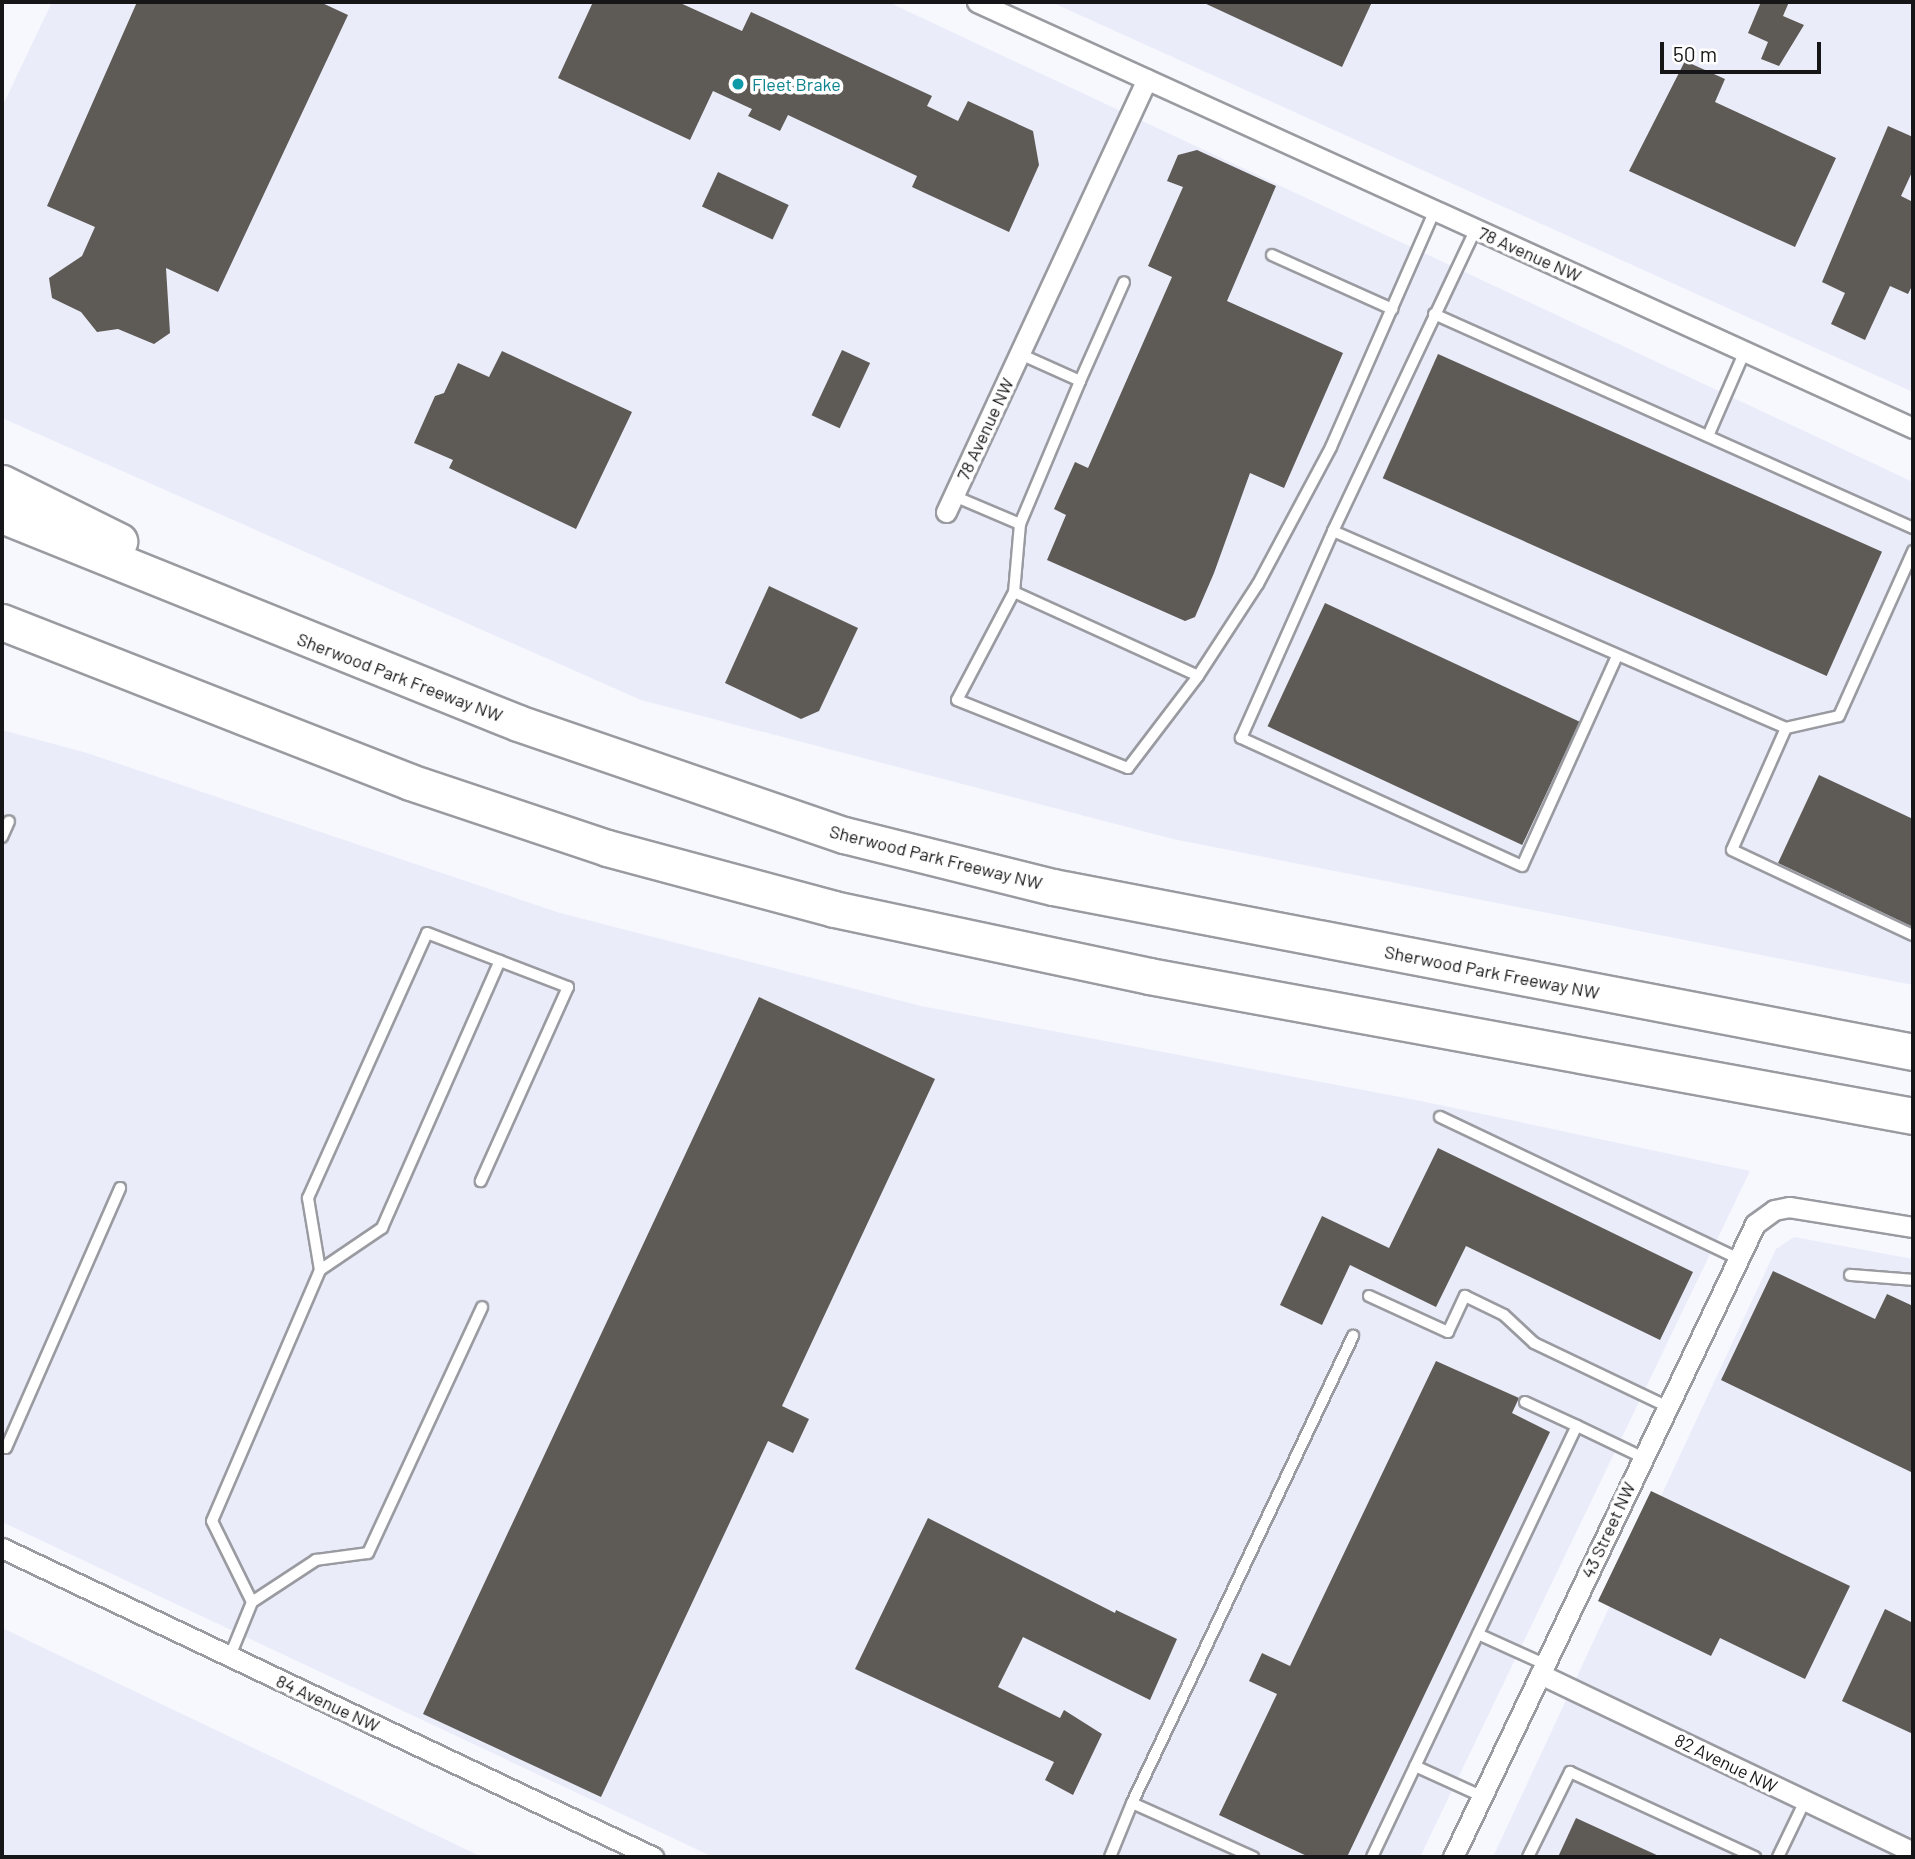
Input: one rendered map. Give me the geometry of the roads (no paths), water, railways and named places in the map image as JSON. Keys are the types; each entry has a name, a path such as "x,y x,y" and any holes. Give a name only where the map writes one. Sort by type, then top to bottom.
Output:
{"highway":[{"path":"2,483 310,643"},
{"name":"Sherwood Park Freeway NW","path":"2,515 310,643 677,782 951,864 1295,936 1913,1052"},
{"path":"2,622 410,782 607,848 834,909 1149,976 1913,1116"}],"street":[{"name":"78 Avenue NW","path":"977,2 1913,428"},
{"name":"78 Avenue NW","path":"950,504 1147,79"},
{"name":"43 Street NW","path":"1452,1857 1755,1224 1774,1210 1808,1208 1913,1227"},
{"name":"84 Avenue NW","path":"2,1548 653,1857"},
{"name":"82 Avenue NW","path":"1542,1669 1913,1853"}],"lane":[{"path":"1125,282 1020,524 1014,592 957,700 1128,768 1198,676 1258,584 1331,447 1435,210"},
{"path":"1476,229 1333,531 1241,738 1522,866 1618,656"},
{"path":"1272,254 1392,309"},
{"path":"1434,314 1913,528"},
{"path":"1708,436 1745,351"},
{"path":"1020,354 1080,381"},
{"path":"950,504 1020,524"},
{"path":"1333,531 1786,729 1839,716 1913,551"},
{"path":"1014,592 1198,676"},
{"path":"1786,729 1732,850 1913,935"},
{"path":"2,837 9,821"},
{"path":"320,1270 307,1198 427,933 568,987 481,1181"},
{"path":"252,1602 212,1521 320,1270 382,1228 500,961"},
{"path":"1440,1117 1737,1258"},
{"path":"2,1446 6,1448 120,1188"},
{"path":"1850,1275 1913,1280"},
{"path":"1369,1297 1448,1332 1465,1296 1504,1315 1534,1343 1668,1406"},
{"path":"230,1656 252,1602 316,1560 369,1553 482,1307"},
{"path":"1110,1857 1132,1803 1353,1336"},
{"path":"1525,1402 1642,1457"},
{"path":"1372,1857 1577,1426"},
{"path":"1478,1634 1542,1669"},
{"path":"1415,1766 1482,1796"},
{"path":"1528,1857 1570,1772 1755,1857"},
{"path":"1778,1857 1805,1801"},
{"path":"1132,1803 1253,1857"}],"place":[{"name":"Fleet Brake","path":"738,84"}]}
